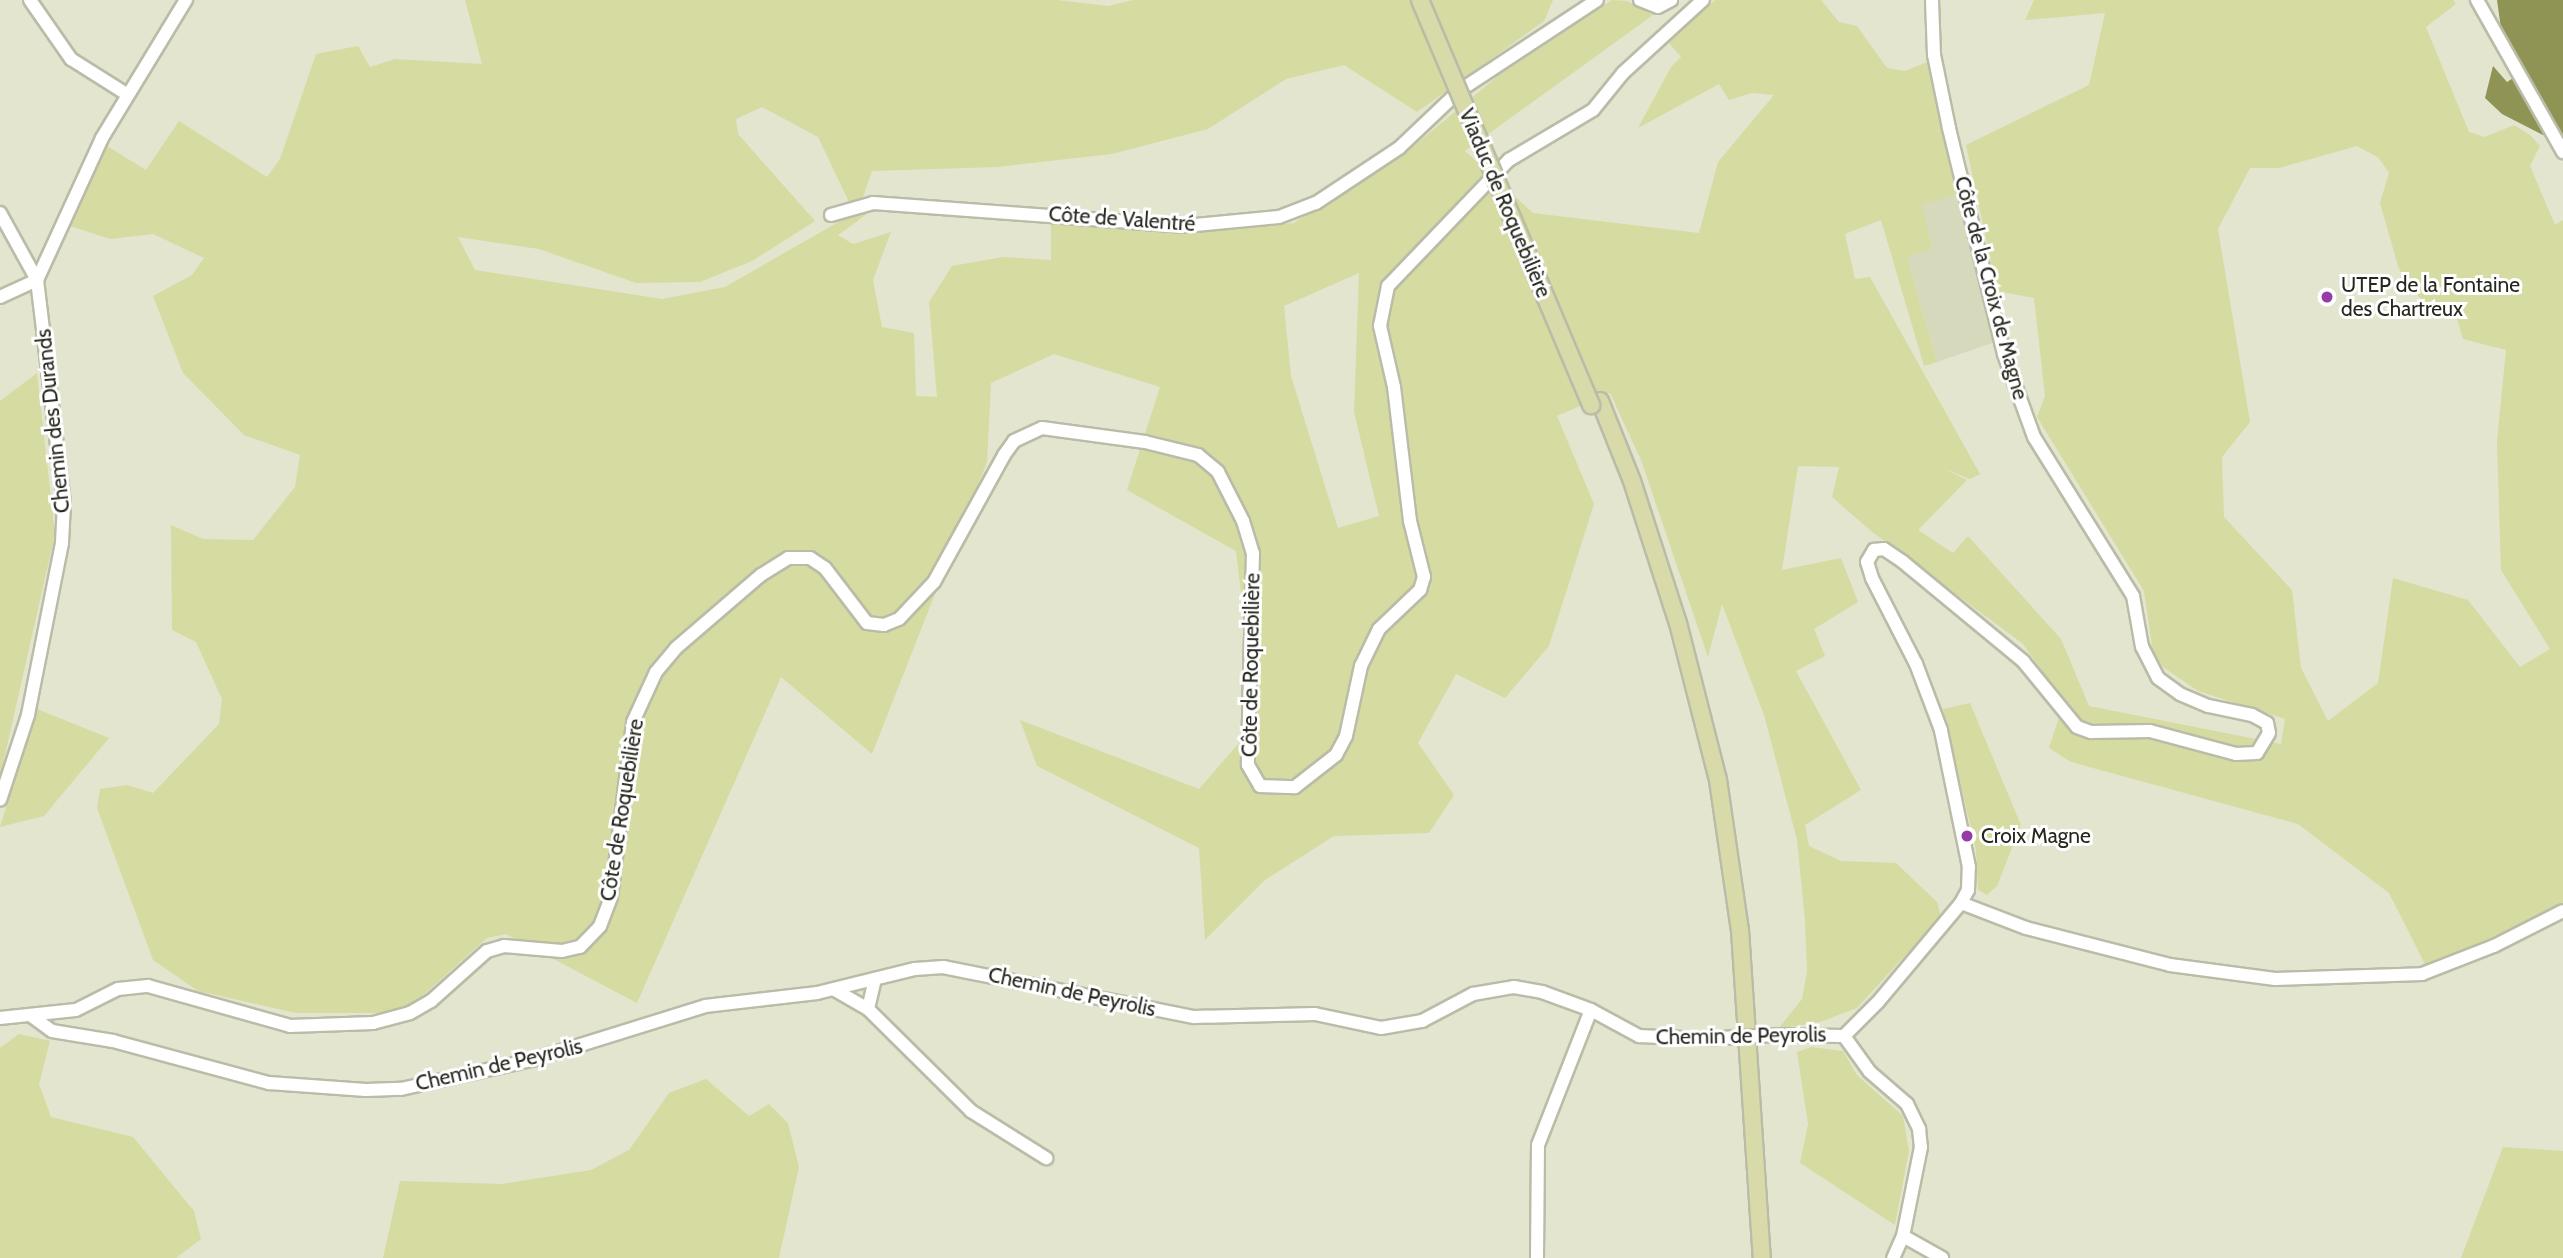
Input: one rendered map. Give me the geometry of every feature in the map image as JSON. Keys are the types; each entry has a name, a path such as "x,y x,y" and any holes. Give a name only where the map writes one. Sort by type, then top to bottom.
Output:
{"main road":[{"name":"Viaduc de Roquebilière","path":"1420,0 1595,403"},
{"name":"Viaduc de Roquebilière","path":"1430,0 1595,403"},
{"path":"1595,403 1657,561 1700,701 1731,857 1746,1007 1752,1158 1762,1258"}],"street":[{"path":"30,0 71,59 128,95"},
{"path":"0,297 37,280 96,150 128,95 142,79 186,0"},
{"name":"Côte de Valentré","path":"831,215 873,203 1185,226 1279,217 1304,210 1399,148 1459,91 1597,0"},
{"path":"1640,0 1658,7 1671,0"},
{"name":"Côte de Roquebilière","path":"0,1018 76,1010 118,989 148,986 290,1026 373,1023 410,1013 431,1001 487,951 504,946 552,951 580,947 600,926 611,897 633,722 656,672 676,649 761,575 788,558 810,558 825,568 867,622 884,625 899,619 934,582 1004,455 1014,442 1042,428 1146,442 1198,456 1218,472 1243,521 1253,553 1248,765 1260,786 1274,790 1295,787 1318,773 1336,755 1346,736 1362,666 1379,629 1420,590 1424,577 1410,521 1394,387 1380,326 1382,300 1388,286 1509,160 1593,110 1623,73 1703,0"},
{"name":"Côte de la Croix de Magne","path":"1844,1036 1878,1002 1961,903 1969,867 1941,730 1916,664 1871,578 1867,562 1874,550 1884,549 1903,562 2023,661 2077,727 2091,732 2150,731 2236,754 2257,752 2269,733 2267,723 2252,715 2208,706 2180,694 2158,678 2141,647 2133,596 2034,437 2004,354 1949,128 1934,55 1932,0"},
{"path":"2477,0 2551,138 2563,152"},
{"name":"Chemin des Durands","path":"0,213 37,280 64,520 30,705 0,800"},
{"path":"1961,903 2026,928 2170,965 2274,979 2423,974 2457,963 2563,911"},
{"name":"Chemin de Peyrolis","path":"30,1015 52,1031 113,1041 269,1083 366,1090 401,1089 532,1060 705,1006 835,990 915,969 959,968 1194,1017 1315,1014 1381,1028 1422,1021 1473,994 1514,987 1542,992 1591,1010 1639,1036 1705,1039 1774,1035 1844,1036 1870,1072 1908,1104 1919,1129 1918,1171 1903,1236 1894,1258"},
{"path":"868,1009 875,979"},
{"path":"835,990 868,1009 971,1111 1046,1158"},
{"path":"1537,1258 1538,1145 1591,1010"},
{"path":"1903,1236 1942,1258"}],"shaded area":[{"path":"465,0 1057,0 1108,6 1133,0 1553,0 1544,21 1417,112 1344,65 1286,79 1208,129 1112,154 997,167 872,171 863,197 849,202 818,137 762,107 736,119 738,134 815,221 752,261 700,282 636,283 539,249 458,237 475,270 662,299 725,287 861,209 874,209 838,235 853,244 891,232 873,280 882,327 914,333 916,396 937,397 929,302 952,266 1003,257 1051,260 1051,222 1209,231 1294,223 1415,145 1498,76 1612,0 1627,1 1653,15 1465,151 1533,213 1699,233 1718,162 1774,95 1752,93 1729,100 1719,84 1638,128 1671,67 1681,57 1669,43 1715,0 1821,0 1839,22 1857,26 1887,68 1905,71 1927,62 1959,194 1922,205 1932,248 1907,258 1937,362 1924,366 1881,220 1845,234 1855,279 1870,277 1980,474 1970,479 1945,469 1967,480 1918,530 1953,553 1968,536 2061,639 2089,706 2281,744 2285,719 2198,691 2163,667 2153,652 2144,591 2037,417 2045,396 2034,298 1997,291 1966,145 2089,85 2105,13 2025,20 2034,0 2453,0 2456,4 2426,27 2469,132 2485,137 2514,125 2530,135 2540,146 2530,166 2555,225 2563,220 2563,904 2427,968 2389,893 2298,824 2071,762 2049,748 2064,702 2023,644 1871,531 1832,497 1839,467 1798,466 1782,570 1841,558 1858,602 1814,629 1825,656 1796,671 1861,790 1805,825 1809,846 1841,861 1896,863 1937,902 1941,916 1857,1008 1820,1022 1778,1029 1802,999 1807,972 1805,920 1797,840 1764,715 1722,604 1708,657 1641,460 1610,393 1557,416 1594,504 1549,646 1505,698 1456,674 1418,743 1454,795 1429,833 1334,836 1265,880 1205,940 1199,848 1037,766 1020,720 1199,789 1257,722 1236,551 1127,490 1160,387 1054,354 991,383 987,462 872,754 781,677 637,1003 506,934 487,938 413,1004 391,1013 296,1013 198,991 153,960 97,808 100,789 127,785 153,793 219,724 222,699 196,642 172,630 171,525 203,539 253,540 295,487 300,455 244,435 183,373 153,296 192,275 204,258 153,234 110,239 70,226 107,146 146,170 179,121 267,177 280,159 316,54 358,46 370,67 395,59 482,64","holes":["2357,146 2379,158 2389,173 2380,203 2399,269 2422,301 2455,312 2463,339 2506,350 2497,441 2501,570 2550,649 2520,667 2468,600 2393,578 2378,683 2328,721 2301,668 2292,590 2224,517 2222,457 2250,422 2218,229 2250,168 2279,168","1359,273 1354,412 1379,516 1338,528 1291,376 1284,306"]},
{"path":"2497,0 2563,0 2563,136 2543,135 2502,114 2485,98 2493,66 2507,82 2521,73 2502,36"},
{"path":"1959,194 1995,342 1937,362 1907,258 1932,248 1921,205"},
{"path":"37,373 55,534 0,777 0,401"},
{"path":"1970,703 2021,825 1997,886 1987,895 1978,890 1976,850 1943,709"},
{"path":"37,709 109,738 44,816 0,827"},
{"path":"19,1034 50,1041 39,1084 51,1117 133,1137 194,1211 201,1239 176,1258 0,1258 0,1048"},
{"path":"1811,1047 1843,1051 1857,1075 1903,1116 1909,1151 1895,1225 1800,1163 1808,1124 1797,1052"},
{"path":"706,1079 749,1116 769,1104 788,1123 799,1167 779,1258 383,1258 400,1181 502,1184 591,1170 629,1150 669,1093"},
{"path":"2503,1147 2563,1151 2563,1258 2461,1258"}],"place":[{"name":"UTEP de la Fontaine des Chartreux","path":"2327,297"},
{"name":"Croix Magne","path":"1967,836"}]}
